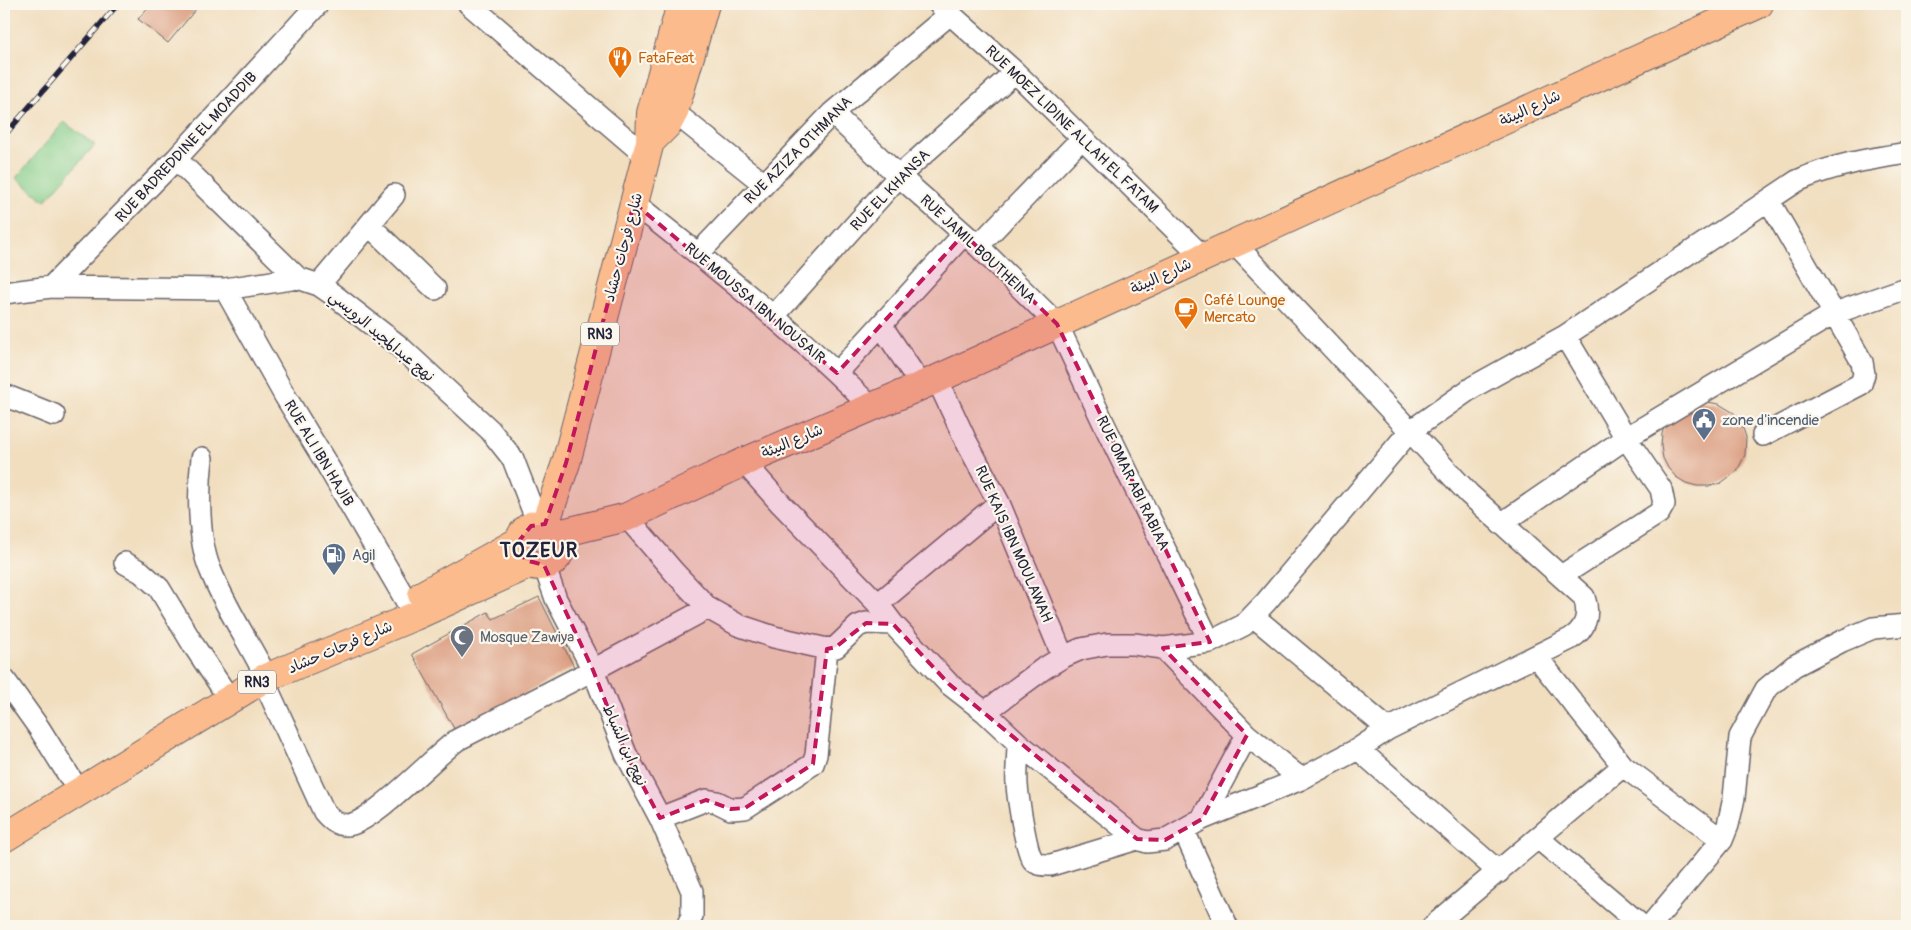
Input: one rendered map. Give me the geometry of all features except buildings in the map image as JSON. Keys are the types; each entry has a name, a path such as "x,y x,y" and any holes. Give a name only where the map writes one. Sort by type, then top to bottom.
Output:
{"main road":[{"name":"شارع فرحات حشاد","path":"4,820 222,688 412,609 539,542 566,463 648,149 651,114 681,4"},
{"path":"648,149 667,125 674,112 705,4"},
{"name":"شارع البيئة","path":"539,542 627,516 744,462 929,382 1759,4"},
{"name":"شارع فرحات حشاد","path":"4,838 262,672"}],"street":[{"name":"RUE BADREDDINE EL MOADDIB","path":"51,287 176,159 318,4"},
{"path":"469,4 648,149"},
{"name":"RUE MOEZ LIDINE ALLAH EL FATAM","path":"944,9 1015,72 1203,257"},
{"name":"RUE AZIZA OTHMANA","path":"698,254 832,113 944,9"},
{"name":"RUE EL KHANSA","path":"773,317 898,176 1015,72"},
{"path":"674,112 764,184"},
{"name":"RUE JAMIL BOUTHEINA","path":"832,113 898,176 971,240 1057,324"},
{"path":"838,373 881,325 1082,138"},
{"path":"985,712 1063,656 1081,649 1107,644 1134,644 1163,648 1210,642 1244,625 1409,432 1473,388 1565,336 1797,181 1825,169 1907,153"},
{"path":"176,159 298,278"},
{"path":"319,285 394,195"},
{"path":"1763,434 1861,384 1864,374 1862,362 1769,201"},
{"name":"RUE MOUSSA IBN NOUSAIR","path":"634,203 773,317 838,373 871,407"},
{"path":"369,225 435,289"},
{"path":"744,462 781,504 878,604 893,624 949,684 1137,839 1147,842 1166,840 1202,819 1301,779 1358,749 1388,729 1577,635 1583,628 1586,620 1584,596 1469,494 1234,243"},
{"name":"نهج عبدالمجيد الرويسي","path":"4,293 51,287 225,289 298,278 319,285 399,346 490,430 513,459 539,542"},
{"path":"1501,524 1626,438 1835,313 1907,288"},
{"name":"RUE ALI IBN HAJIB","path":"225,289 285,396 412,609"},
{"name":"RUE OMAR ABI RABIAA","path":"1057,324 1210,642"},
{"name":"RUE KAIS IBN MOULAWAH","path":"881,325 929,382 999,503 1063,656"},
{"path":"1561,576 1646,522 1664,507 1661,489 1626,438 1565,336"},
{"path":"4,395 54,415"},
{"path":"202,458 199,479 202,533 206,558 222,595 262,672 324,812 331,820 339,824 349,825 366,818 457,740 708,608"},
{"path":"878,604 999,503"},
{"path":"627,516 674,572 708,608 738,625 782,639 827,649 836,647 858,626 866,623 893,624"},
{"name":"نهج ابن الشباط","path":"539,542 556,599 593,670 626,754 660,818 692,891 692,911 687,926"},
{"path":"126,563 141,572 159,588 222,688"},
{"path":"1253,616 1388,729"},
{"path":"1650,926 1722,840 1728,825 1734,798 1740,737 1766,689 1794,666 1854,635 1874,628 1907,625"},
{"path":"1163,648 1247,735 1301,779"},
{"path":"660,818 706,800 717,802 730,808 745,808 813,764 816,756 827,649"},
{"path":"1536,656 1623,766 1722,840"},
{"path":"4,679 39,728 71,779"},
{"path":"1202,819 1247,735"},
{"path":"1018,742 1017,785 1027,845 1030,857 1034,862 1050,865 1137,839"},
{"path":"1358,749 1498,872"},
{"path":"1433,926 1623,766"},
{"path":"1184,831 1226,926"},
{"path":"1538,838 1642,926"}],"highlighted area":[{"path":"634,203 837,373 964,234 1057,324 1210,642 1163,648 1247,735 1202,819 1165,840 1137,839 949,684 893,624 866,623 836,647 827,649 813,764 745,808 731,809 706,800 660,818 626,754 593,670 544,565 525,560 519,541 531,526 545,524 566,463"}],"green space":[{"path":"64,122 95,145 45,201 16,178"}],"railway":[{"path":"4,136 118,4"}],"place":[{"name":"FataFeat","path":"620,79"},
{"name":"Café Lounge Mercato","path":"1186,330"},
{"name":"zone d'incendie","path":"1704,441"},
{"name":"Agil","path":"334,576"},
{"name":"Mosque Zawiya","path":"462,658"}],"district":[{"name":"TOZEUR","path":"539,550"}]}
